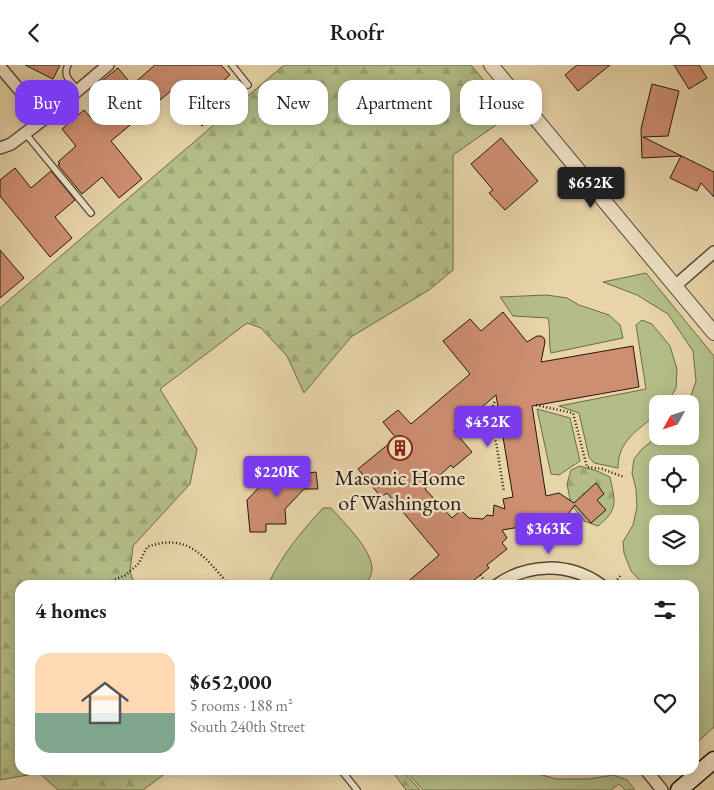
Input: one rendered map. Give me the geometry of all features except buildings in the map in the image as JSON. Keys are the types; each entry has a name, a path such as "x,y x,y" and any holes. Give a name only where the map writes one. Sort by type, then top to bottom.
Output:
{"main road":[{"path":"699,773 714,760"},
{"path":"679,790 696,775"}],"street":[{"path":"79,89 108,65"},
{"path":"490,65 714,333"},
{"path":"0,67 15,85"},
{"path":"0,148 11,144 36,125"},
{"path":"675,287 714,252"},
{"path":"506,580 514,575 550,568 582,574 592,580"},
{"path":"650,775 662,790"}],"lane":[{"path":"68,65 66,77 69,80"},
{"path":"232,65 244,80"},
{"path":"26,133 91,213"},
{"path":"345,775 357,790"}],"path":[{"path":"484,428 495,401"},
{"path":"536,405 573,413 587,467 602,469 624,477"},
{"path":"461,436 468,429 475,427 484,428 491,432 496,442 504,492"},
{"path":"114,580 126,575 139,563 147,547 161,542 189,545 207,559 225,580"},
{"path":"617,580 620,576"}],"green space":[{"path":"284,65 471,65 484,80 460,80 460,125 496,125 453,155 453,270 429,290 351,337 304,393 287,356 261,328 247,323 160,389 197,449 190,484 133,546 130,572 133,580 15,580 15,775 28,775 0,780 0,308 214,125 248,125 248,96 258,87 258,125 328,125 328,80 266,80"},
{"path":"646,273 714,356 714,727 699,740 699,580 639,580 631,571 624,553 623,542 633,525 637,507 636,489 632,473 634,459 649,443 649,445 699,445 699,395 691,395 696,381 693,351 668,314 637,295 603,282"},
{"path":"547,295 567,298 579,305 609,315 620,325 623,338 551,353 548,318 513,316 500,297"},
{"path":"642,320 652,324 670,346 677,369 676,388 672,395 649,395 649,420 626,443 619,458 618,468 594,463 589,457 579,413 559,406 646,389 636,325"},
{"path":"537,409 570,418 580,461 559,475 551,474"},
{"path":"580,466 610,477 614,505 609,515 598,526 584,521 571,504 567,484 571,470"},
{"path":"323,508 331,508 357,537 368,554 372,570 369,580 271,580 279,564"},
{"path":"41,775 163,775 143,790 58,790"},
{"path":"395,775 406,775 420,790 406,790"},
{"path":"410,775 542,775 556,779 589,779 614,775 627,780 635,790 625,790 619,784 611,790 423,790"}],"place":[{"name":"Masonic Home of Washington","path":"400,448"}]}
